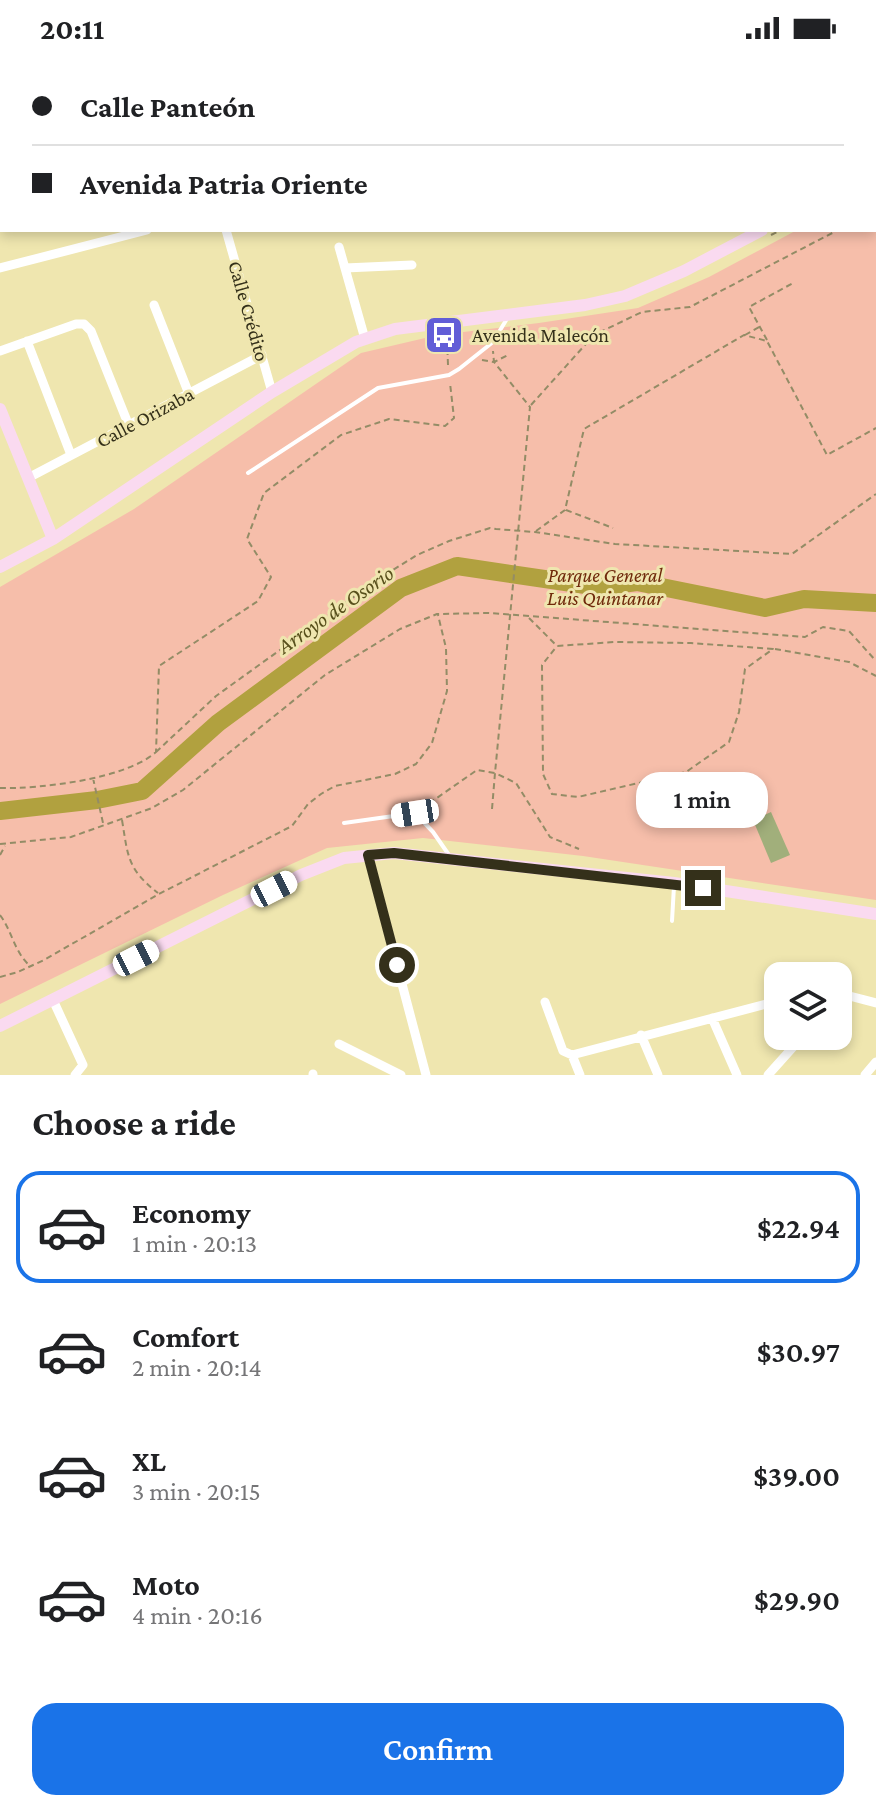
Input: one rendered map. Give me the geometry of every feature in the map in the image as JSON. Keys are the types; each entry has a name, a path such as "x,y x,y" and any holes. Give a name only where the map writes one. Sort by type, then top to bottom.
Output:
{"street":[{"path":"0,268 139,232"},
{"name":"Calle Crédito","path":"227,232 272,392"},
{"path":"0,567 53,539 272,392 356,342 395,329 585,305 625,296 684,271 758,232"},
{"path":"339,247 365,339"},
{"path":"345,268 412,265"},
{"path":"154,305 189,394"},
{"path":"0,351 76,324 84,324 91,331 129,426"},
{"path":"27,341 71,455"},
{"name":"Calle Orizaba","path":"28,478 262,355"},
{"path":"0,409 53,539"},
{"path":"0,1026 301,875 344,858 394,853 674,883 876,914"},
{"path":"368,855 426,1075"},
{"path":"852,997 876,1003"},
{"path":"53,1000 83,1065 75,1075"},
{"path":"545,1002 563,1051 572,1055 764,1005"},
{"path":"712,1018 737,1075"},
{"path":"641,1035 658,1075"},
{"path":"339,1044 394,1074"},
{"path":"768,1075 790,1050"},
{"path":"572,1055 580,1075"},
{"path":"865,1075 876,1062"}],"lane":[{"path":"248,473 378,388 449,375 493,342 509,314"},
{"path":"344,823 415,813 433,832 451,859"},
{"path":"672,921 674,883"}],"path":[{"path":"492,809 530,407 594,335 642,312 690,307 834,232"},
{"path":"795,282 749,307 827,455 876,428"},
{"path":"535,532 565,510 584,429 759,327"},
{"path":"744,335 767,341"},
{"path":"156,752 159,666 258,601 271,577 247,539 264,493 341,435 389,419 445,426 454,418 447,339"},
{"path":"493,342 494,362 530,407"},
{"path":"473,358 494,362 508,355"},
{"path":"0,788 55,786 147,760 216,696 392,571 417,555 449,541 490,528 615,544 792,554 876,494"},
{"path":"565,510 613,528"},
{"path":"0,844 71,837 152,808 183,790 325,675 400,629 437,614 477,612 805,637 823,627 849,631 876,661"},
{"path":"0,977 31,966 159,894 292,826 308,804 335,786 395,774 416,764 432,743 447,691 446,648 437,614"},
{"path":"528,616 557,646"},
{"path":"773,649 745,669 739,712 729,742 686,772 578,797 552,794 543,774 542,665 557,646 615,642 691,643 773,649 849,662 876,676"},
{"path":"415,813 477,770 495,773 516,783 550,837 579,849"},
{"path":"93,777 103,825"},
{"path":"122,819 127,855 143,881 159,894"},
{"path":"0,855 6,845"},
{"path":"0,915 19,954 31,966"}],"green space":[{"name":"Parque General Luis Quintanar","path":"793,232 876,232 876,900 583,856 423,838 327,848 0,1004 0,587 134,509 361,353 438,335 638,308 709,277"}],"building":[{"path":"771,812 790,855 771,863 753,820"}],"waterway":[{"name":"Arroyo de Osorio","path":"0,811 97,800 142,791 218,723 401,588 457,566 599,587 637,582 765,608 804,599 876,603"}],"place":[{"name":"Avenida Malecón","path":"444,335"}],"route":[{"path":"397,965 368,855 394,853 703,888"}]}
